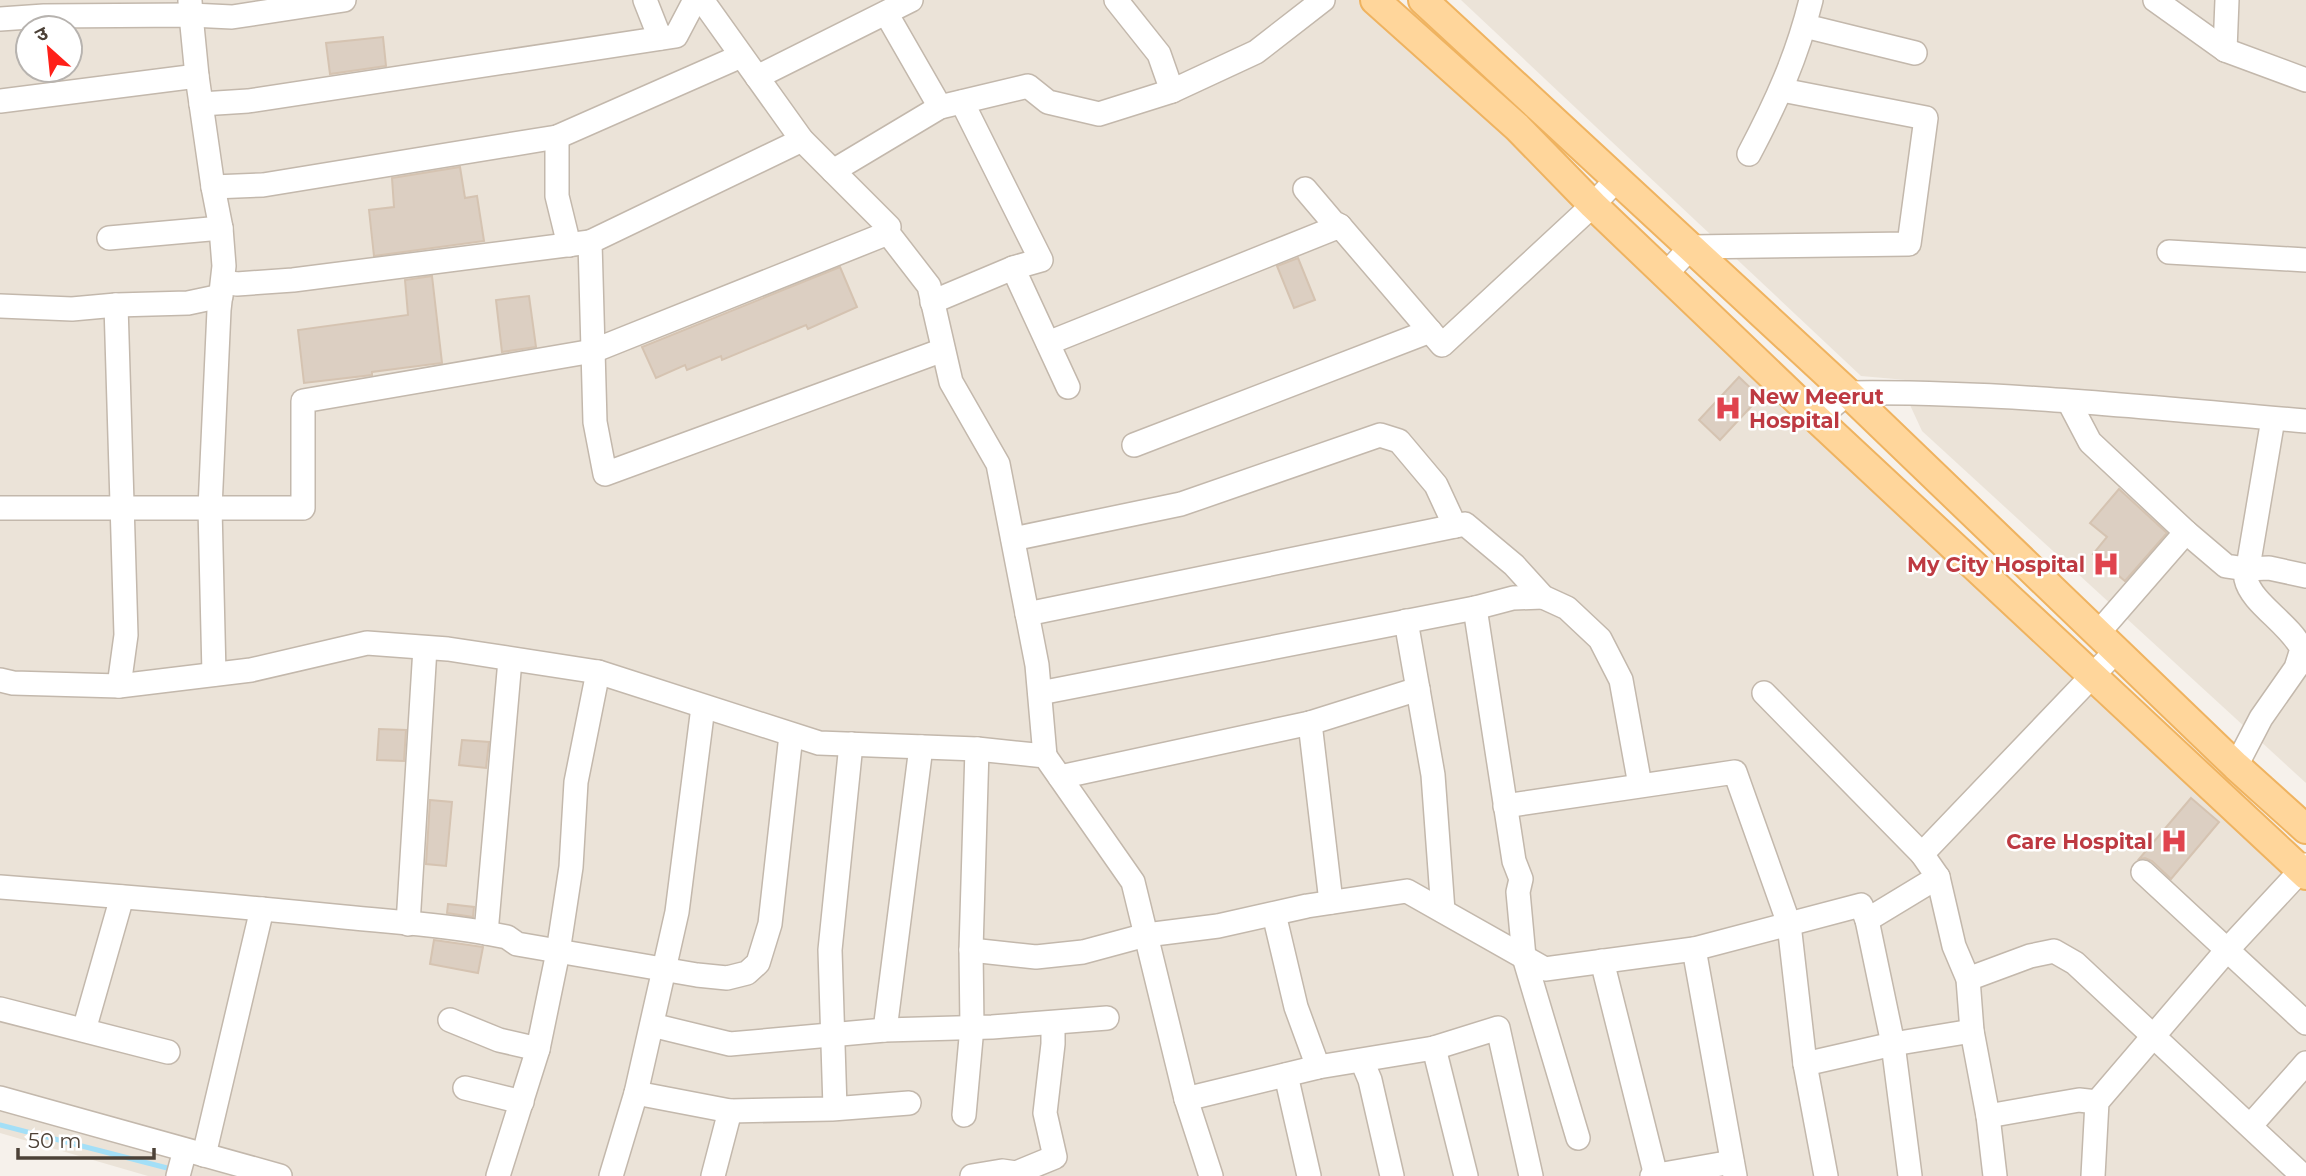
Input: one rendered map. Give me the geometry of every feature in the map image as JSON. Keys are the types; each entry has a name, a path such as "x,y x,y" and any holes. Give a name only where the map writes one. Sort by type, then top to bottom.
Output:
{"main road":[{"path":"1375,0 1517,127 1593,205 1817,419 2304,870"},
{"path":"1423,0 1848,393 2306,829"}],"street":[{"path":"0,19 191,8 232,17 344,0"},
{"path":"645,0 660,38"},
{"path":"201,104 248,101 676,36 695,0"},
{"path":"702,0 802,140 889,227 888,233 929,286 951,382 998,464 1037,665 1045,755 1133,882 1186,1098 1211,1176"},
{"path":"757,77 911,0"},
{"path":"1116,0 1159,54 1172,92"},
{"path":"833,171 951,104 1028,86 1048,102 1099,114 1172,92 1256,52 1323,0"},
{"path":"1749,155 1782,90 1805,26 1811,0"},
{"path":"2155,0 2225,50 2306,80"},
{"path":"2225,50 2227,0"},
{"path":"191,8 197,76 221,228 222,289 210,508 214,674"},
{"path":"886,13 951,104 1041,260 1013,268 932,302"},
{"path":"1805,26 1915,53"},
{"path":"213,187 263,186 557,137 741,55"},
{"path":"0,101 197,76"},
{"path":"1666,274 1691,247 1909,244 1926,118 1782,90"},
{"path":"557,137 557,196 579,244 593,351 595,422 605,474 943,349"},
{"path":"0,306 72,309 116,304 188,303 237,284 293,280 579,244 802,140"},
{"path":"1305,188 1442,345 1593,205 1617,179"},
{"path":"1048,343 1340,226"},
{"path":"109,238 221,228"},
{"path":"0,508 303,508 303,401 593,351 888,233"},
{"path":"2169,252 2306,260"},
{"path":"1013,268 1068,387"},
{"path":"116,304 126,635 119,685"},
{"path":"1133,445 1430,331"},
{"path":"1817,419 1848,393 1904,392 2306,421"},
{"path":"2069,402 2090,442 2186,532 2227,566 2269,568 2306,576"},
{"path":"2236,765 2261,718 2296,668 2302,649 2285,624 2248,589 2246,569 2273,419"},
{"path":"1013,539 1181,504 1380,435 1399,441 1429,476 1455,526"},
{"path":"1027,614 1465,524 1514,565 1544,597 1567,608 1600,639 1621,680 1640,785"},
{"path":"1922,854 2092,676 2108,641 2186,532"},
{"path":"1040,693 1475,608 1513,598 1544,597"},
{"path":"1475,608 1514,860 1521,879 1518,892 1524,957 1578,1138"},
{"path":"1406,621 1433,775 1443,911"},
{"path":"0,680 13,683 119,685 251,670 367,643 448,649 598,672 819,743 977,748 1045,755"},
{"path":"408,924 425,648"},
{"path":"486,933 510,660"},
{"path":"498,1176 538,1049 558,952 571,867 576,782 598,672"},
{"path":"1060,776 1310,723 1418,689"},
{"path":"1764,693 1922,854 1938,877 1954,946 1968,979 1972,1031 1988,1116 1995,1176"},
{"path":"611,1176 636,1093 677,912 704,707"},
{"path":"1310,723 1331,902"},
{"path":"0,887 262,908 408,924 435,924 507,937 517,944 558,952 664,971 727,978 747,973 758,963 770,924 791,735"},
{"path":"835,1108 830,950 851,744"},
{"path":"885,1030 921,747"},
{"path":"964,1115 972,1027 971,950 977,748"},
{"path":"1505,806 1735,772 1789,924 1805,1064 1826,1176"},
{"path":"2093,1176 2098,1102 2227,950 2304,870"},
{"path":"2143,872 2306,1023"},
{"path":"1867,920 1938,877"},
{"path":"971,950 1036,957 1083,952 1146,935 1218,926 1331,902 1407,891 1545,969 1694,949 1861,905 1867,920 1893,1044 1910,1176"},
{"path":"84,1030 122,897"},
{"path":"187,1160 262,908"},
{"path":"1274,914 1296,1007 1318,1067"},
{"path":"1602,961 1655,1176 1733,1169 1694,949"},
{"path":"1968,979 2030,956 2054,951 2075,963 2303,1176"},
{"path":"0,1009 168,1052"},
{"path":"652,1025 730,1044 885,1030 1107,1018"},
{"path":"450,1020 499,1040 538,1049"},
{"path":"972,1176 1002,1171 1016,1175 1055,1157 1045,1114 1053,1023"},
{"path":"1186,1098 1318,1067 1434,1048 1498,1028 1531,1176"},
{"path":"1805,1064 1893,1044 1972,1031"},
{"path":"1434,1048 1466,1176"},
{"path":"1362,1061 1370,1080 1392,1176"},
{"path":"2251,1125 2306,1063"},
{"path":"1286,1076 1309,1176"},
{"path":"465,1088 522,1102"},
{"path":"636,1093 730,1111 909,1103"},
{"path":"0,1098 187,1160 280,1176"},
{"path":"1988,1116 2079,1100 2098,1102"},
{"path":"713,1176 730,1111"}],"shaded area":[{"path":"0,0 1374,0 2306,860 2306,1176 148,1176 0,1133"},
{"path":"1461,0 2306,0 2306,415 1861,376"},
{"path":"1904,392 2306,421 2306,783 1922,431"}],"building":[{"path":"383,37 386,66 330,74 326,43"},
{"path":"460,167 465,198 477,196 484,241 374,256 369,210 394,207 392,178"},
{"path":"1298,258 1315,300 1294,308 1277,266"},
{"path":"840,267 857,307 808,329 806,325 722,360 721,356 687,370 685,365 656,378 642,347"},
{"path":"432,276 442,363 304,383 298,330 408,315 405,280"},
{"path":"529,296 536,347 502,352 496,300"},
{"path":"1739,377 1760,397 1720,440 1699,420"},
{"path":"2119,489 2167,533 2125,581 2093,554 2107,537 2090,523"},
{"path":"379,729 406,730 404,761 377,760"},
{"path":"462,740 489,742 486,768 459,765"},
{"path":"2191,798 2219,822 2171,879 2152,861 2139,859"},
{"path":"430,800 452,802 446,866 426,864"},
{"path":"448,904 474,907 473,917 447,913"},
{"path":"434,940 483,947 478,973 430,964"}],"waterway":[{"path":"0,1125 175,1170"}],"place":[{"name":"New Meerut Hospital","path":"1728,408"},
{"name":"My City Hospital","path":"2106,564"},
{"name":"Care Hospital","path":"2174,841"}]}
